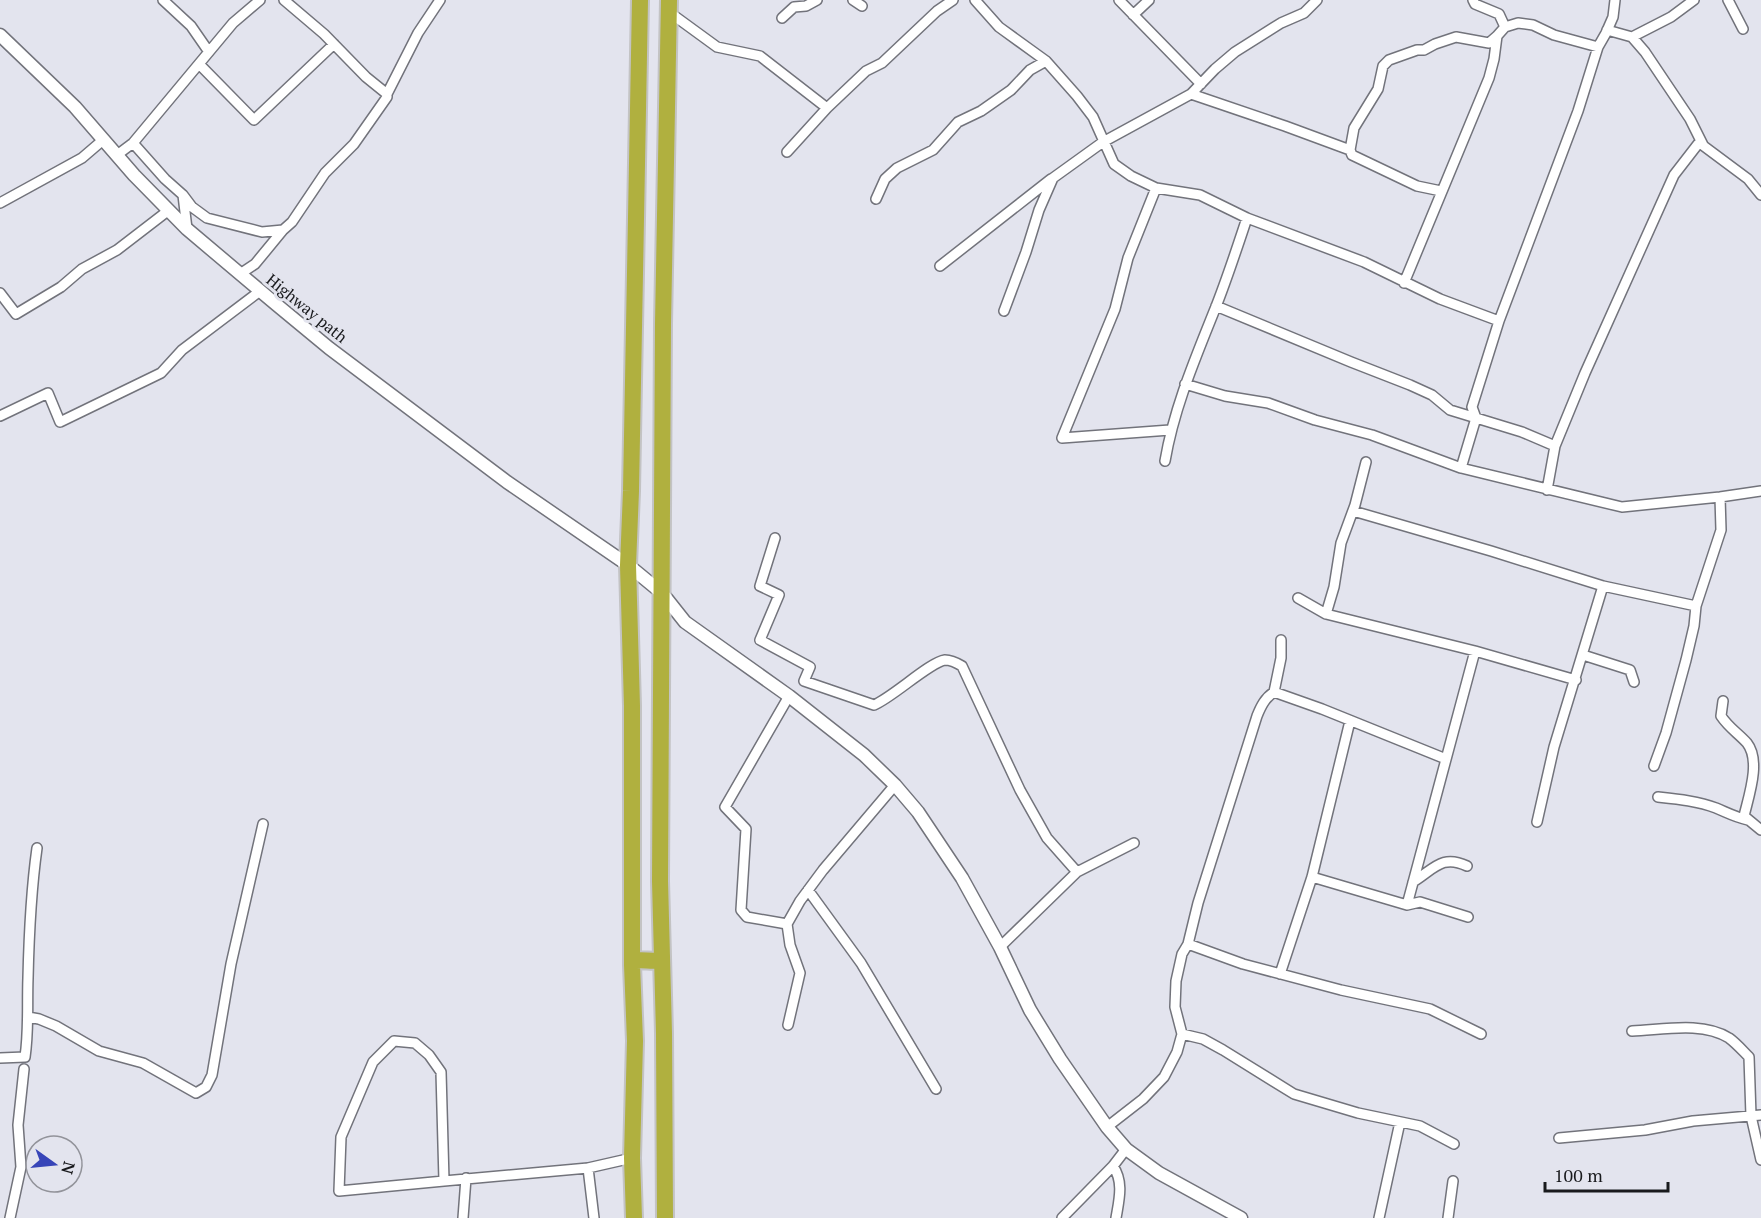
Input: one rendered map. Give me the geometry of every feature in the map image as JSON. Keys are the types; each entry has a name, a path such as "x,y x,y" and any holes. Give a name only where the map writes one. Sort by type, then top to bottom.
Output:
{"highway":[{"path":"634,1218 632,706 628,565 632,491 640,0"},
{"path":"665,1218 662,593 663,324 669,6"},
{"path":"632,965 632,961 637,960 653,962 662,960"}],"street":[{"path":"163,0 191,26 209,52"},
{"path":"117,156 134,143 233,23 260,0"},
{"path":"284,0 387,94"},
{"path":"240,274 255,264 292,222 325,173 354,144 384,102 407,52 440,0"},
{"path":"782,18 794,7 806,6 817,0"},
{"path":"853,0 862,6"},
{"path":"787,152 866,70 882,63 937,11 953,0"},
{"path":"1119,0 1201,84"},
{"path":"1133,15 1149,0"},
{"path":"940,266 1103,142 1191,94 1235,52 1281,23 1304,13 1317,0"},
{"path":"1473,0 1475,4 1499,14 1505,27"},
{"path":"1461,468 1476,418 1472,407 1499,321 1578,111 1598,47 1613,17 1615,0"},
{"path":"1632,37 1671,17 1694,0"},
{"path":"1728,0 1743,29"},
{"path":"979,2 999,27 1046,62 1086,106 1114,165 1131,176 1156,188 1200,195 1247,218 1364,262 1440,299 1499,321"},
{"path":"669,6 717,47 760,56 827,108"},
{"path":"1441,191 1417,186 1352,155 1350,150 1354,128 1378,89 1383,66 1389,60 1417,50 1424,50 1456,37 1489,43 1505,27 1518,23 1533,25 1554,35 1598,47"},
{"path":"1607,30 1632,37 1662,75 1703,145 1748,179 1761,195"},
{"name":"Highway path","path":"0,34 75,107 117,156 187,229 260,291 329,348 507,482 628,565 662,593 685,622 789,696 864,754 895,784 918,812 962,878 1030,1010 1060,1059 1107,1127 1126,1149 1174,1182 1241,1218"},
{"path":"1404,283 1489,78 1497,36"},
{"path":"199,64 254,120 334,44"},
{"path":"876,199 885,179 897,168 933,150 958,122 981,111 1011,90 1030,70 1046,62"},
{"path":"1191,94 1350,150"},
{"path":"0,203 82,158 103,140"},
{"path":"134,143 192,207 207,218 262,232 283,230"},
{"path":"1547,490 1555,446 1585,373 1674,175 1698,144 1703,145"},
{"path":"1004,311 1039,210 1053,178"},
{"path":"1156,188 1128,258 1115,309 1062,438 1170,430"},
{"path":"183,195 187,229"},
{"path":"0,293 16,314 61,287 82,269 117,249 170,210"},
{"path":"1165,461 1170,430 1185,384 1247,218"},
{"path":"1390,275 1411,264"},
{"path":"0,416 48,393 60,422 161,373 182,350 260,291"},
{"path":"1216,306 1410,385 1432,395 1450,410 1555,446"},
{"path":"1185,384 1225,396 1268,403 1315,420 1372,435 1461,468 1622,507 1761,491"},
{"path":"1326,614 1334,587 1341,543 1353,512 1366,462"},
{"path":"1654,766 1666,733 1686,660 1696,606 1721,530 1720,497"},
{"path":"1353,512 1603,586 1696,606"},
{"path":"775,538 759,586 779,595 760,640 810,667 804,681 873,705 888,699 938,662 948,660 962,666 1020,790 1047,838 1077,872"},
{"path":"1537,822 1554,747 1603,586"},
{"path":"1298,598 1326,614 1475,651 1576,680"},
{"path":"1107,1127 1143,1099 1164,1077 1177,1052 1182,1034 1175,1007 1176,981 1182,954 1188,944 1198,903 1257,716 1262,704 1274,692 1281,658 1281,640"},
{"path":"1407,905 1475,651"},
{"path":"1583,655 1630,670 1634,682"},
{"path":"1274,692 1446,759"},
{"path":"787,924 747,917 741,910 746,829 725,807 789,696"},
{"path":"1723,701 1721,716 1730,729 1749,744 1755,754 1755,770 1744,816 1761,830"},
{"path":"1280,974 1312,877 1350,721"},
{"path":"788,1024 800,973 790,945 787,924 808,890 895,784"},
{"path":"1658,797 1684,800 1716,808 1730,816 1750,821"},
{"path":"28,1017 39,1018 56,1026 99,1051 143,1064 196,1093 206,1087 212,1075 231,964 263,824"},
{"path":"999,947 1077,872 1134,843"},
{"path":"0,1058 25,1057 29,1031 32,887 37,848"},
{"path":"1413,882 1440,862 1457,861 1467,866"},
{"path":"1312,877 1407,905 1420,902 1468,917"},
{"path":"808,890 861,963 936,1089"},
{"path":"1188,944 1243,964 1280,974 1430,1009 1481,1034"},
{"path":"1632,1031 1697,1028 1718,1032 1730,1039 1749,1058 1761,1160"},
{"path":"1182,1034 1203,1039 1294,1094 1431,1131 1454,1144"},
{"path":"444,1180 441,1072 429,1055 415,1043 394,1041 373,1062 341,1137 339,1191 588,1167 632,1158"},
{"path":"10,1218 21,1167 18,1125 24,1069"},
{"path":"1559,1138 1646,1130 1693,1120 1756,1115"},
{"path":"1379,1218 1401,1122"},
{"path":"1062,1218 1113,1166 1126,1149"},
{"path":"1113,1166 1120,1175 1116,1218"},
{"path":"588,1167 594,1218"},
{"path":"463,1218 466,1179"},
{"path":"1448,1218 1453,1180"}]}
